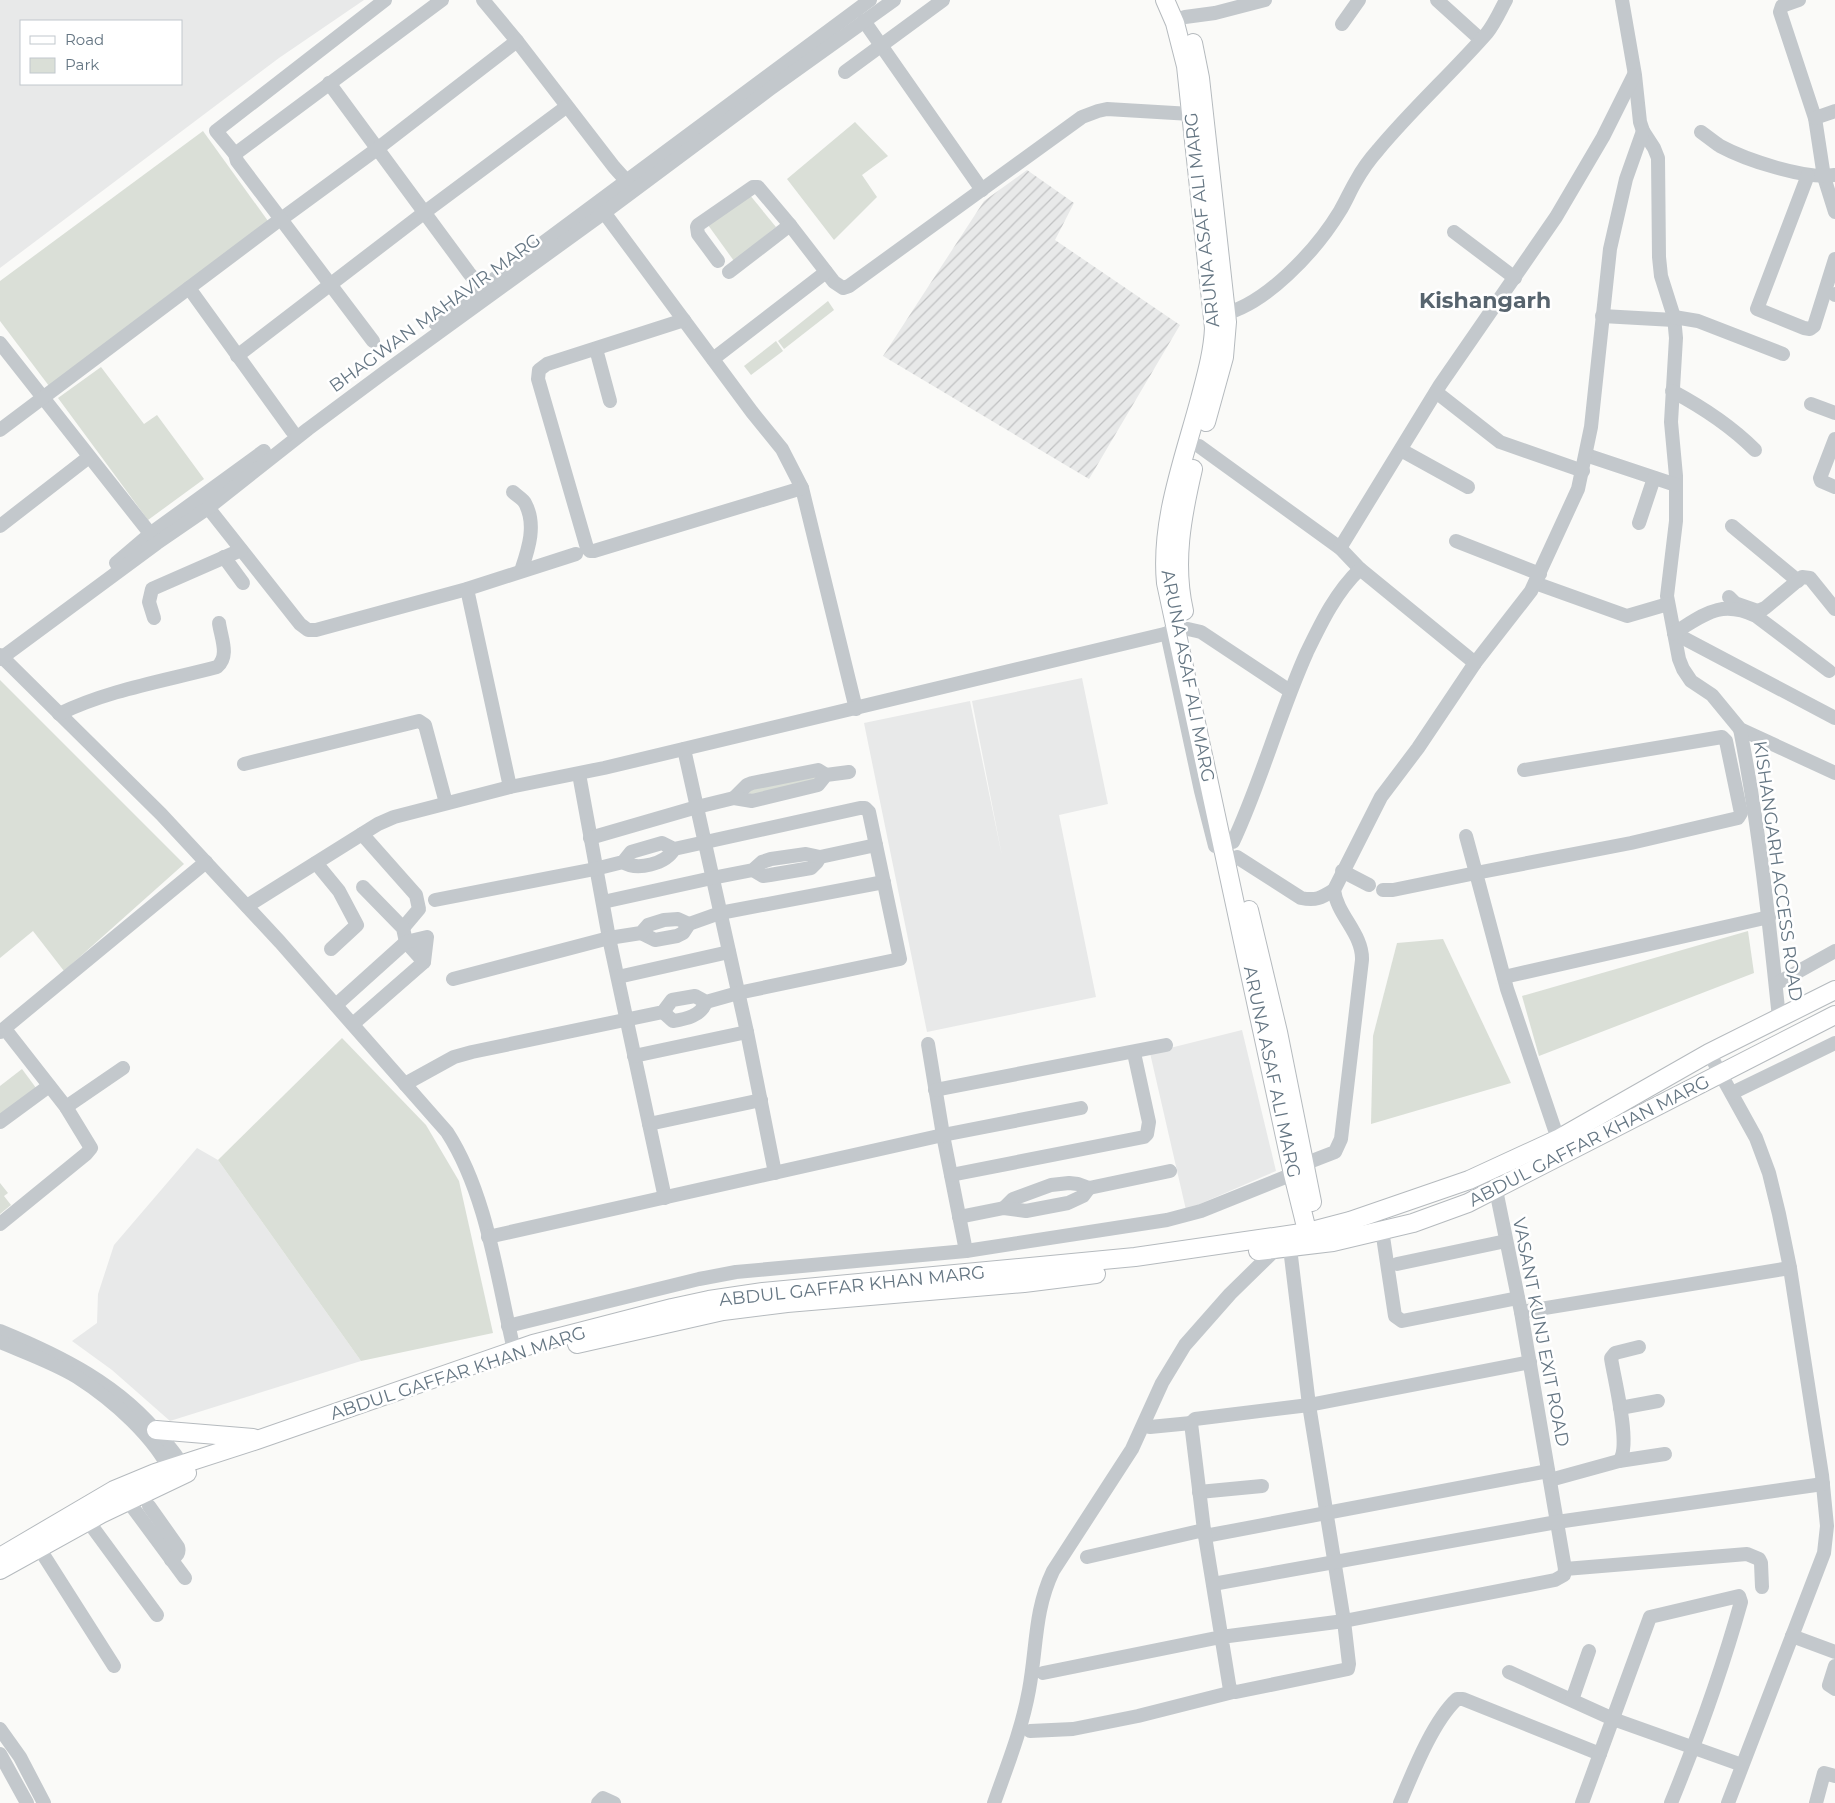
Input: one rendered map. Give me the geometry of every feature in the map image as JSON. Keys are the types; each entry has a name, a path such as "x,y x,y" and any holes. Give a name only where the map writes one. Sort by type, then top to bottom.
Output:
{"main road":[{"name":"ARUNA ASAF ALI MARG","path":"1165,0 1175,23 1186,66 1191,114 1220,314 1227,334 1224,357 1188,490 1180,535 1178,562 1180,596 1177,631 1235,849 1278,1032 1299,1169"},
{"name":"ARUNA ASAF ALI MARG","path":"1178,0 1194,46 1200,78 1220,314 1208,368 1174,496 1166,540 1166,583 1299,1169 1308,1207 1319,1239"},
{"path":"1779,1018 1835,990"},
{"name":"ABDUL GAFFAR KHAN MARG","path":"0,1557 114,1490 326,1428 521,1359 698,1316 787,1303 1024,1283 1382,1230 1435,1216 1496,1190 1835,1015"},
{"name":"ABDUL GAFFAR KHAN MARG","path":"1319,1239 1350,1221 1469,1180 1558,1139 1709,1053 1779,1018"},
{"path":"1281,1244 1292,1222 1308,1207 1326,1220 1337,1222 1350,1221"},
{"name":"ABDUL GAFFAR KHAN MARG","path":"0,1570 128,1501 178,1471 262,1438 514,1350 646,1314 709,1300 755,1293 1281,1244"},
{"path":"156,1430 262,1438"}],"street":[{"path":"373,341 330,285 277,222 237,161 235,154 216,131 385,0"},
{"path":"235,154 442,0"},
{"path":"483,0 630,186"},
{"name":"BHAGWAN MAHAVIR MARG","path":"818,48 870,0"},
{"name":"BHAGWAN MAHAVIR MARG","path":"204,503 292,431 601,208 766,85 818,48 864,22 894,0"},
{"path":"845,72 943,0"},
{"path":"1185,17 1215,13 1265,0"},
{"path":"1342,24 1359,0"},
{"path":"1437,0 1480,39"},
{"path":"1220,314 1238,309 1260,296 1303,258 1335,218 1356,180 1379,149 1492,26 1506,0"},
{"path":"1622,0 1635,75 1638,111 1643,131 1654,148 1658,164 1657,232 1659,257 1662,276 1674,318 1676,338 1671,422 1676,485 1676,536 1669,571 1668,604 1679,659 1691,681 1712,695 1740,729 1835,773"},
{"path":"1799,0 1782,6 1780,12 1815,118 1831,179 1835,212"},
{"path":"864,22 982,190"},
{"path":"0,430 377,149 517,41"},
{"path":"1340,548 1436,392 1548,231 1615,117 1635,75"},
{"path":"329,83 484,292"},
{"path":"237,356 424,212 566,107"},
{"path":"718,261 698,234 696,228 753,187 758,187 826,272 843,288 849,286 1082,117 1098,111 1117,110 1191,114"},
{"path":"1815,118 1835,112"},
{"path":"1360,569 1342,588 1326,613 1290,691 1235,849 1301,898 1312,900 1323,897 1334,890 1376,806 1418,748 1475,663 1513,616 1538,578 1578,490 1591,427 1609,256 1619,204 1631,160 1643,131"},
{"path":"1702,132 1720,146 1757,161 1808,175 1831,179"},
{"path":"1808,175 1757,309 1810,329 1814,326 1835,259"},
{"path":"601,208 752,412 776,439 802,488 856,708"},
{"path":"729,272 790,225"},
{"path":"1454,232 1515,278"},
{"path":"712,359 826,272"},
{"path":"189,288 292,431"},
{"name":"BHAGWAN MAHAVIR MARG","path":"0,655 154,539 308,429 484,292"},
{"path":"1820,326 1828,302 1835,294"},
{"path":"1602,316 1674,318 1698,321 1783,354"},
{"path":"684,320 547,364 539,370 538,374 588,549 594,551 802,488"},
{"path":"0,343 154,539"},
{"path":"596,348 610,401"},
{"path":"1672,391 1734,429 1755,450"},
{"path":"1436,392 1500,442 1583,471"},
{"path":"1811,404 1835,413"},
{"path":"1835,439 1820,478 1821,481 1835,487"},
{"path":"1199,446 1340,548 1360,569 1475,663"},
{"path":"1400,450 1468,487"},
{"path":"1586,455 1676,485"},
{"path":"0,526 89,457"},
{"path":"1638,523 1654,478"},
{"path":"514,492 525,502 530,518 531,540 521,571"},
{"path":"204,503 300,624 308,630 316,630 467,589 576,554"},
{"path":"1732,526 1798,581"},
{"path":"1456,541 1627,616 1668,604"},
{"path":"154,618 149,602 152,589 241,550"},
{"path":"224,558 244,583"},
{"path":"1729,596 1736,603 1758,611 1765,608 1802,577 1810,578 1835,608"},
{"path":"467,589 510,787"},
{"path":"1674,633 1720,608 1746,611 1756,616 1829,671"},
{"path":"59,714 85,702 217,667 221,664 224,652 218,623"},
{"path":"1177,631 1207,818 1240,940 1258,1036"},
{"path":"247,906 362,834 394,817 510,787 579,774 684,750 1177,631 1200,632 1290,691"},
{"path":"1674,633 1835,718"},
{"path":"0,655 161,814 206,862 353,1024 447,1132 465,1162 488,1237 514,1350"},
{"path":"244,764 419,721 425,725 446,803"},
{"name":"KISHANGARH ACCESS ROAD","path":"1740,729 1751,786 1769,917 1779,1018"},
{"path":"1383,890 1393,890 1631,843 1740,816 1741,813 1724,738 1615,754 1529,770"},
{"path":"684,750 747,1032 775,1173"},
{"path":"590,838 734,798 752,801 818,785 826,775 848,772"},
{"path":"579,774 609,938 665,1198"},
{"path":"435,900 596,869 623,862 629,854 662,843 674,849 863,808 867,809 900,960 738,993 706,1002 700,1012 680,1020 673,1021 662,1012"},
{"path":"362,834 416,895 419,909 403,928"},
{"path":"1466,836 1523,1040 1558,1139"},
{"path":"603,902 753,870 762,862 778,858 806,854 820,857 876,845"},
{"path":"0,1224 91,1148 66,1107 3,1030 206,862"},
{"path":"316,863 339,891 357,925 331,949"},
{"path":"1342,871 1369,885"},
{"path":"453,979 609,938 641,933 648,925 664,920 678,919 689,924 720,913 884,882"},
{"path":"363,887 403,928 406,942"},
{"path":"508,1326 699,1279 736,1272 966,1251 1167,1220 1201,1211 1335,1152 1341,1139 1362,960 1361,946 1337,902 1334,890"},
{"path":"1504,977 1769,917"},
{"path":"336,1005 406,942 427,938 424,962 353,1024"},
{"path":"1776,984 1835,950"},
{"path":"618,977 729,952"},
{"path":"405,1084 454,1057 472,1052 662,1012 672,1000 687,996 695,996 706,1002"},
{"path":"634,1056 747,1032"},
{"path":"1732,1094 1835,1043"},
{"path":"928,1044 943,1135 966,1251"},
{"path":"935,1090 1166,1046"},
{"path":"951,1175 1144,1137 1147,1134 1149,1122 1134,1053"},
{"path":"1709,1053 1756,1138 1769,1173 1790,1268 1831,1529 1824,1553 1728,1803"},
{"path":"66,1107 123,1068"},
{"path":"0,1122 49,1086"},
{"path":"649,1124 760,1100"},
{"path":"488,1237 943,1135 1082,1108"},
{"path":"1004,1208 1013,1199 1051,1186 1069,1183 1090,1188 1170,1171"},
{"path":"959,1217 1004,1208 1026,1211 1068,1203 1083,1196 1090,1188"},
{"name":"VASANT KUNJ EXIT ROAD","path":"1496,1190 1530,1362 1565,1569"},
{"path":"1382,1230 1395,1316 1398,1320 1402,1321 1790,1268"},
{"path":"1397,1264 1506,1242"},
{"path":"994,1803 1024,1714 1032,1675 1040,1606 1053,1571 1132,1449 1162,1383 1185,1345 1213,1312 1281,1244 1294,1286 1309,1405 1344,1621 1348,1669 1233,1692 1138,1716 1072,1729 1030,1731"},
{"path":"0,1331 45,1350 93,1376 126,1400 156,1430 178,1471"},
{"path":"0,1342 70,1374 97,1391 143,1432 178,1471"},
{"path":"1619,1461 1622,1458 1624,1445 1620,1408 1614,1382 1612,1355 1639,1348"},
{"path":"1150,1427 1191,1423 1195,1419 1309,1405 1530,1362"},
{"path":"1620,1408 1658,1401"},
{"path":"1191,1423 1199,1492 1221,1637 1229,1688 1233,1692"},
{"path":"1087,1557 1205,1533 1549,1476 1619,1461 1665,1454"},
{"path":"1213,1584 1557,1522 1823,1484"},
{"path":"1199,1492 1262,1486"},
{"path":"128,1501 185,1578"},
{"path":"149,1506 178,1547 177,1555 171,1560"},
{"path":"88,1521 157,1615"},
{"path":"39,1548 114,1666"},
{"path":"1043,1673 1221,1637 1344,1621 1555,1580 1564,1575 1565,1569 1747,1554 1761,1563 1762,1587"},
{"path":"1582,1803 1650,1617 1739,1596 1741,1602 1727,1652 1694,1747 1672,1803"},
{"path":"1792,1636 1835,1652"},
{"path":"1572,1700 1589,1651"},
{"path":"1835,1666 1829,1685 1835,1690"},
{"path":"1509,1672 1613,1719 1742,1766"},
{"path":"1400,1803 1414,1769 1444,1713 1457,1699 1463,1699 1600,1754"},
{"path":"0,1729 20,1757 44,1803"},
{"path":"0,1754 27,1803"},
{"path":"1816,1803 1824,1773 1835,1776"},
{"path":"598,1803 603,1798 614,1803"}],"shaded area":[{"path":"0,0 364,0 279,58 0,268"},
{"path":"1027,170 1074,203 1055,240 1180,325 1089,479 883,356 984,201"},
{"path":"1082,678 1108,804 1059,815 1096,997 927,1032 864,723 970,701 1002,856 972,701"},
{"path":"1242,1030 1276,1171 1186,1210 1150,1053"},
{"path":"197,1148 218,1160 361,1361 170,1421 112,1370 72,1341 97,1323 98,1294 114,1245"}],"green space":[{"path":"855,122 888,156 862,175 877,197 834,240 787,179"},
{"path":"203,131 268,221 49,386 0,321 0,281"},
{"path":"749,194 776,227 734,261 708,225"},
{"path":"828,301 834,310 784,349 778,341"},
{"path":"776,341 783,351 751,375 744,366"},
{"path":"101,367 144,424 157,415 204,479 148,520 58,398"},
{"path":"0,680 184,864 64,971 33,931 0,958"},
{"path":"828,772 818,782 750,798 748,786"},
{"path":"1748,931 1754,973 1539,1056 1522,996"},
{"path":"1443,939 1511,1083 1371,1124 1373,1036 1397,943"},
{"path":"342,1038 426,1125 459,1181 493,1333 361,1361 218,1160"},
{"path":"22,1069 42,1096 0,1114 0,1086"},
{"path":"0,1183 8,1193 4,1196 11,1205 0,1214"}],"district":[{"name":"Kishangarh","path":"1485,300"}]}
